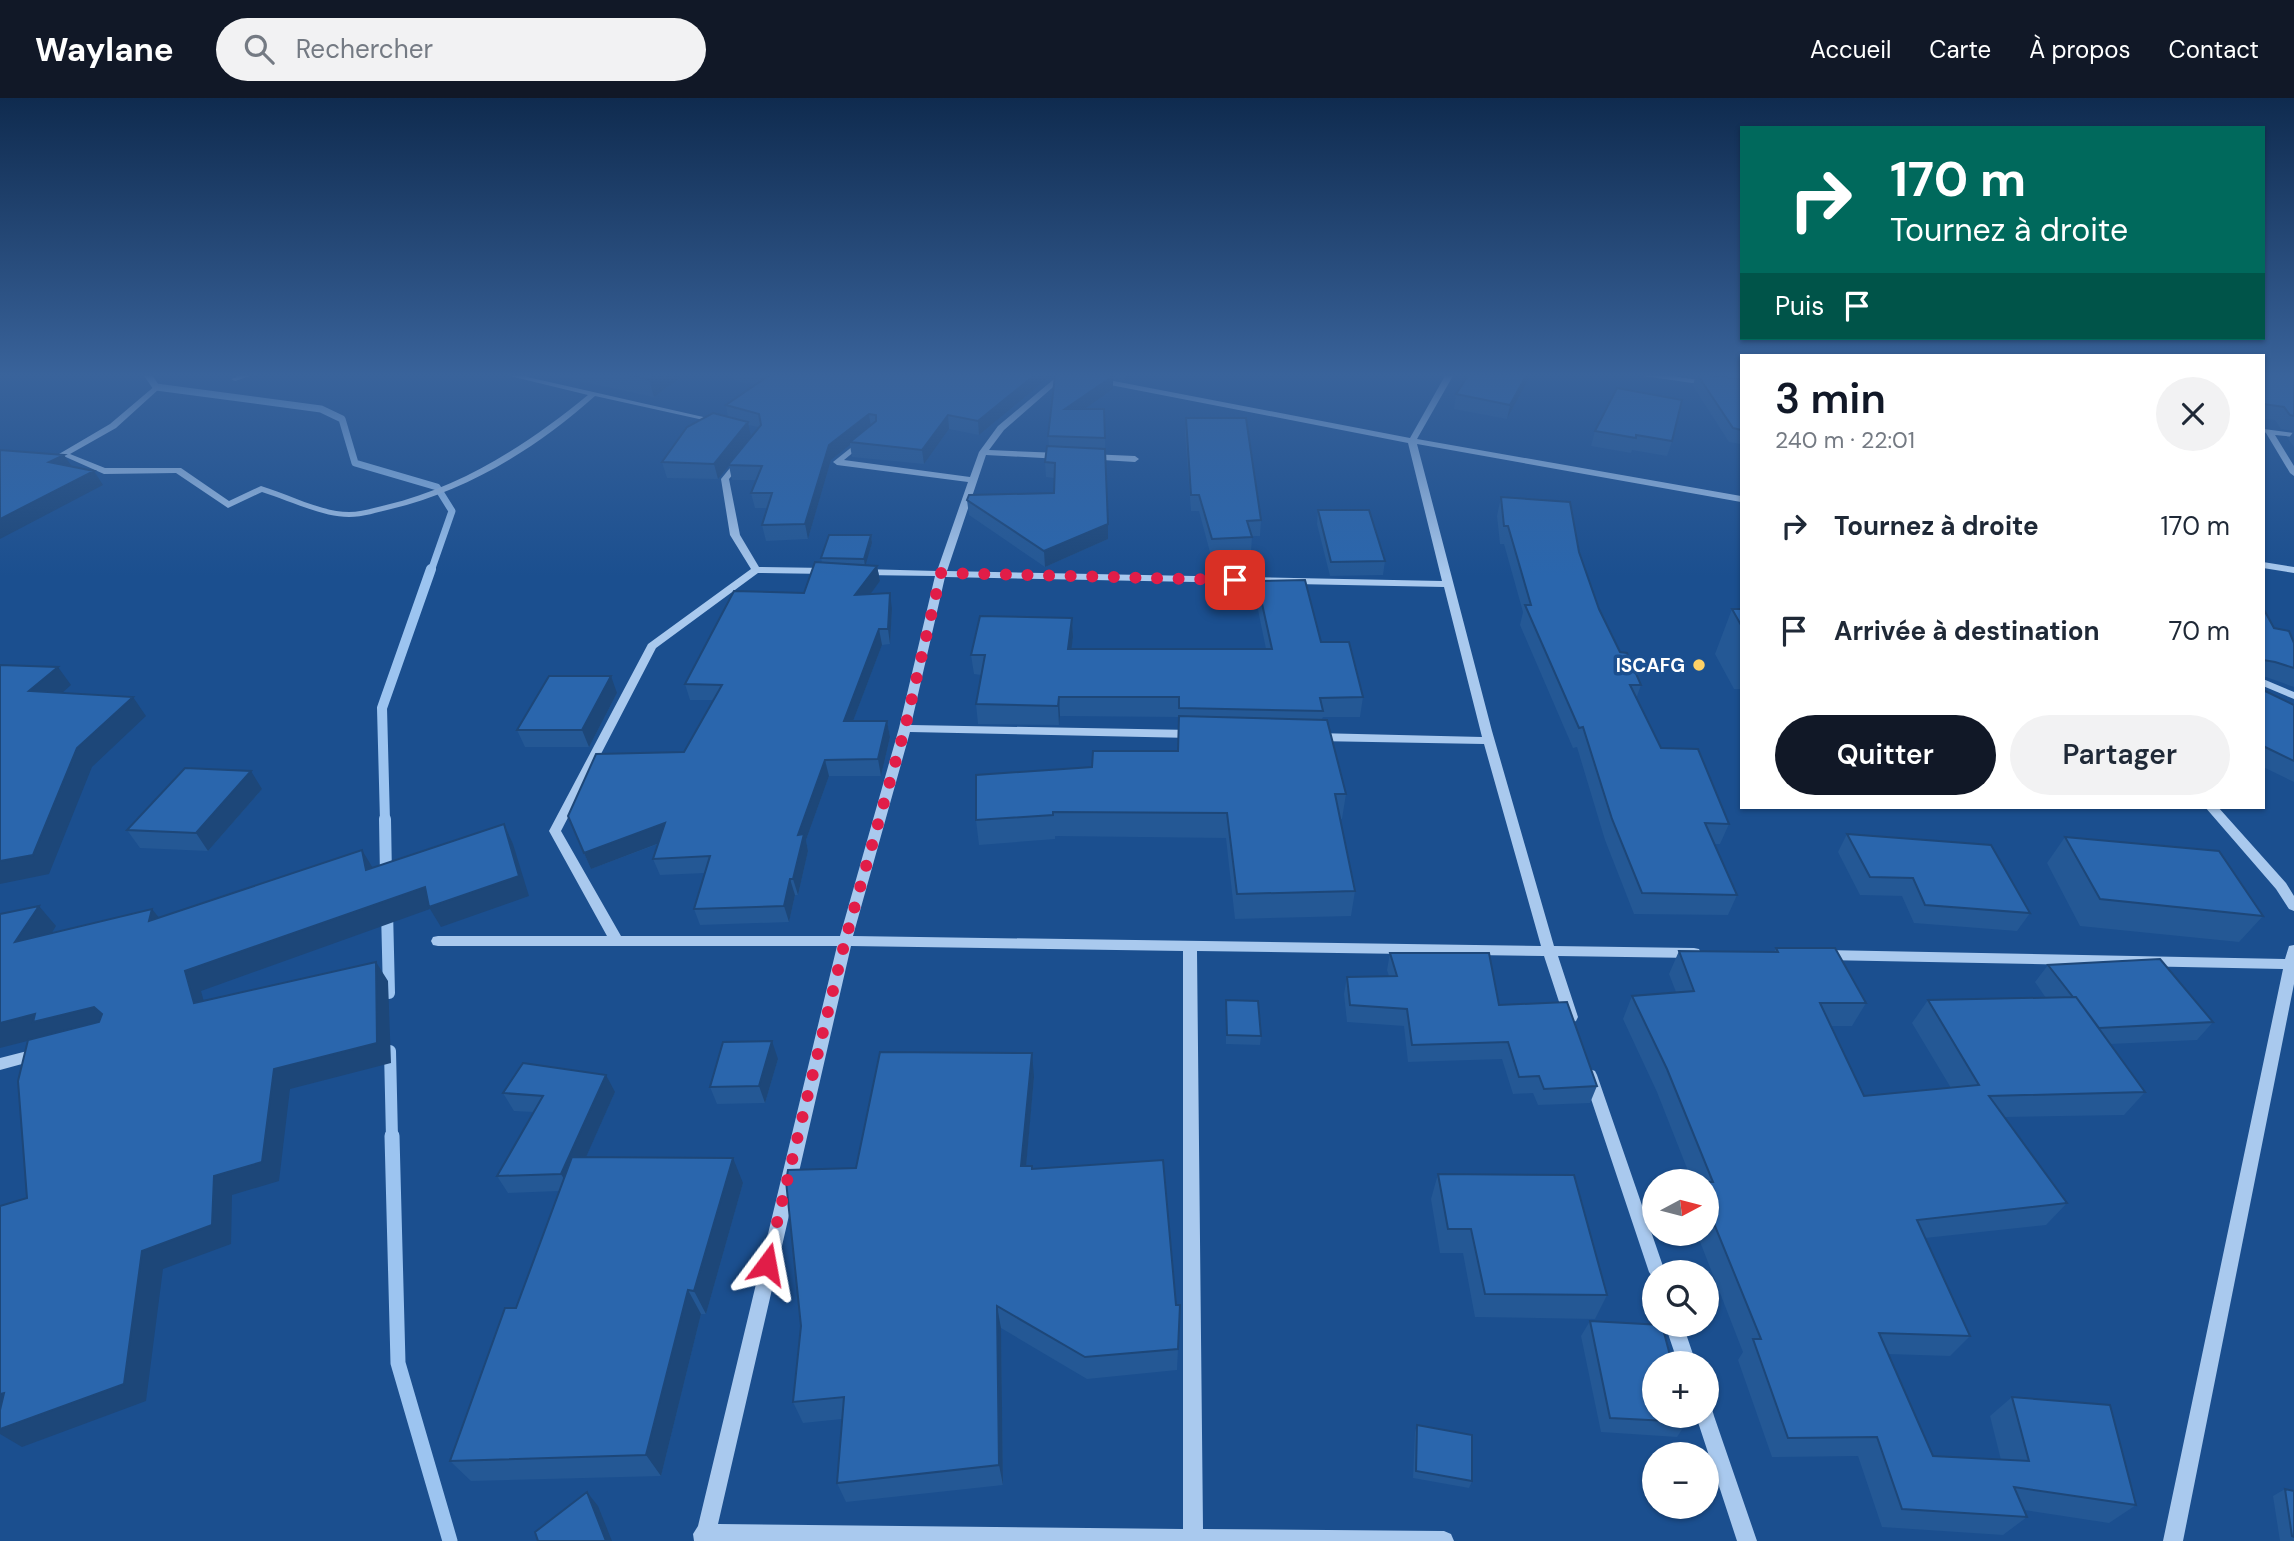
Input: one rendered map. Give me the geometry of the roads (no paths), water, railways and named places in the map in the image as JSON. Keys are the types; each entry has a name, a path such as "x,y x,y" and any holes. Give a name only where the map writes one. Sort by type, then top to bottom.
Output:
{"street":[{"path":"86,441 63,454 104,471 178,470 228,505 261,489 346,515 411,504 494,463 530,441"},
{"path":"861,441 837,461 972,480"},
{"path":"991,441 983,452 972,480 941,573 905,728 845,941 703,1538 1444,1541"},
{"path":"1412,441 1490,741 1548,950 1574,1028"},
{"path":"1414,441 1740,499"},
{"path":"2273,441 2294,473"},
{"path":"750,448 726,479 735,535 756,570"},
{"path":"983,452 1066,456"},
{"path":"1080,457 1135,459"},
{"path":"2265,565 2294,570"},
{"path":"617,941 555,831 652,646 756,570 835,571"},
{"path":"849,572 1448,584"},
{"path":"2265,683 2294,695"},
{"path":"905,728 1212,735"},
{"path":"1309,737 1490,741"},
{"path":"2213,809 2281,886 2294,906"},
{"path":"438,942 845,941 1714,953"},
{"path":"1190,945 1193,1539"},
{"path":"1810,955 2293,957 2172,1541"},
{"path":"0,1064 49,1051"},
{"path":"1587,1066 1653,1260"},
{"path":"1709,1428 1747,1541"}],"waterway":[{"path":"349,441 355,463 437,487 452,511 431,571"},
{"path":"385,821 382,708 431,569"},
{"path":"385,819 386,877"},
{"path":"387,911 389,993"},
{"path":"390,1051 392,1138"},
{"path":"392,1136 398,1363 450,1541"}],"place":[{"name":"ISCAFG","path":"1699,665"}]}
